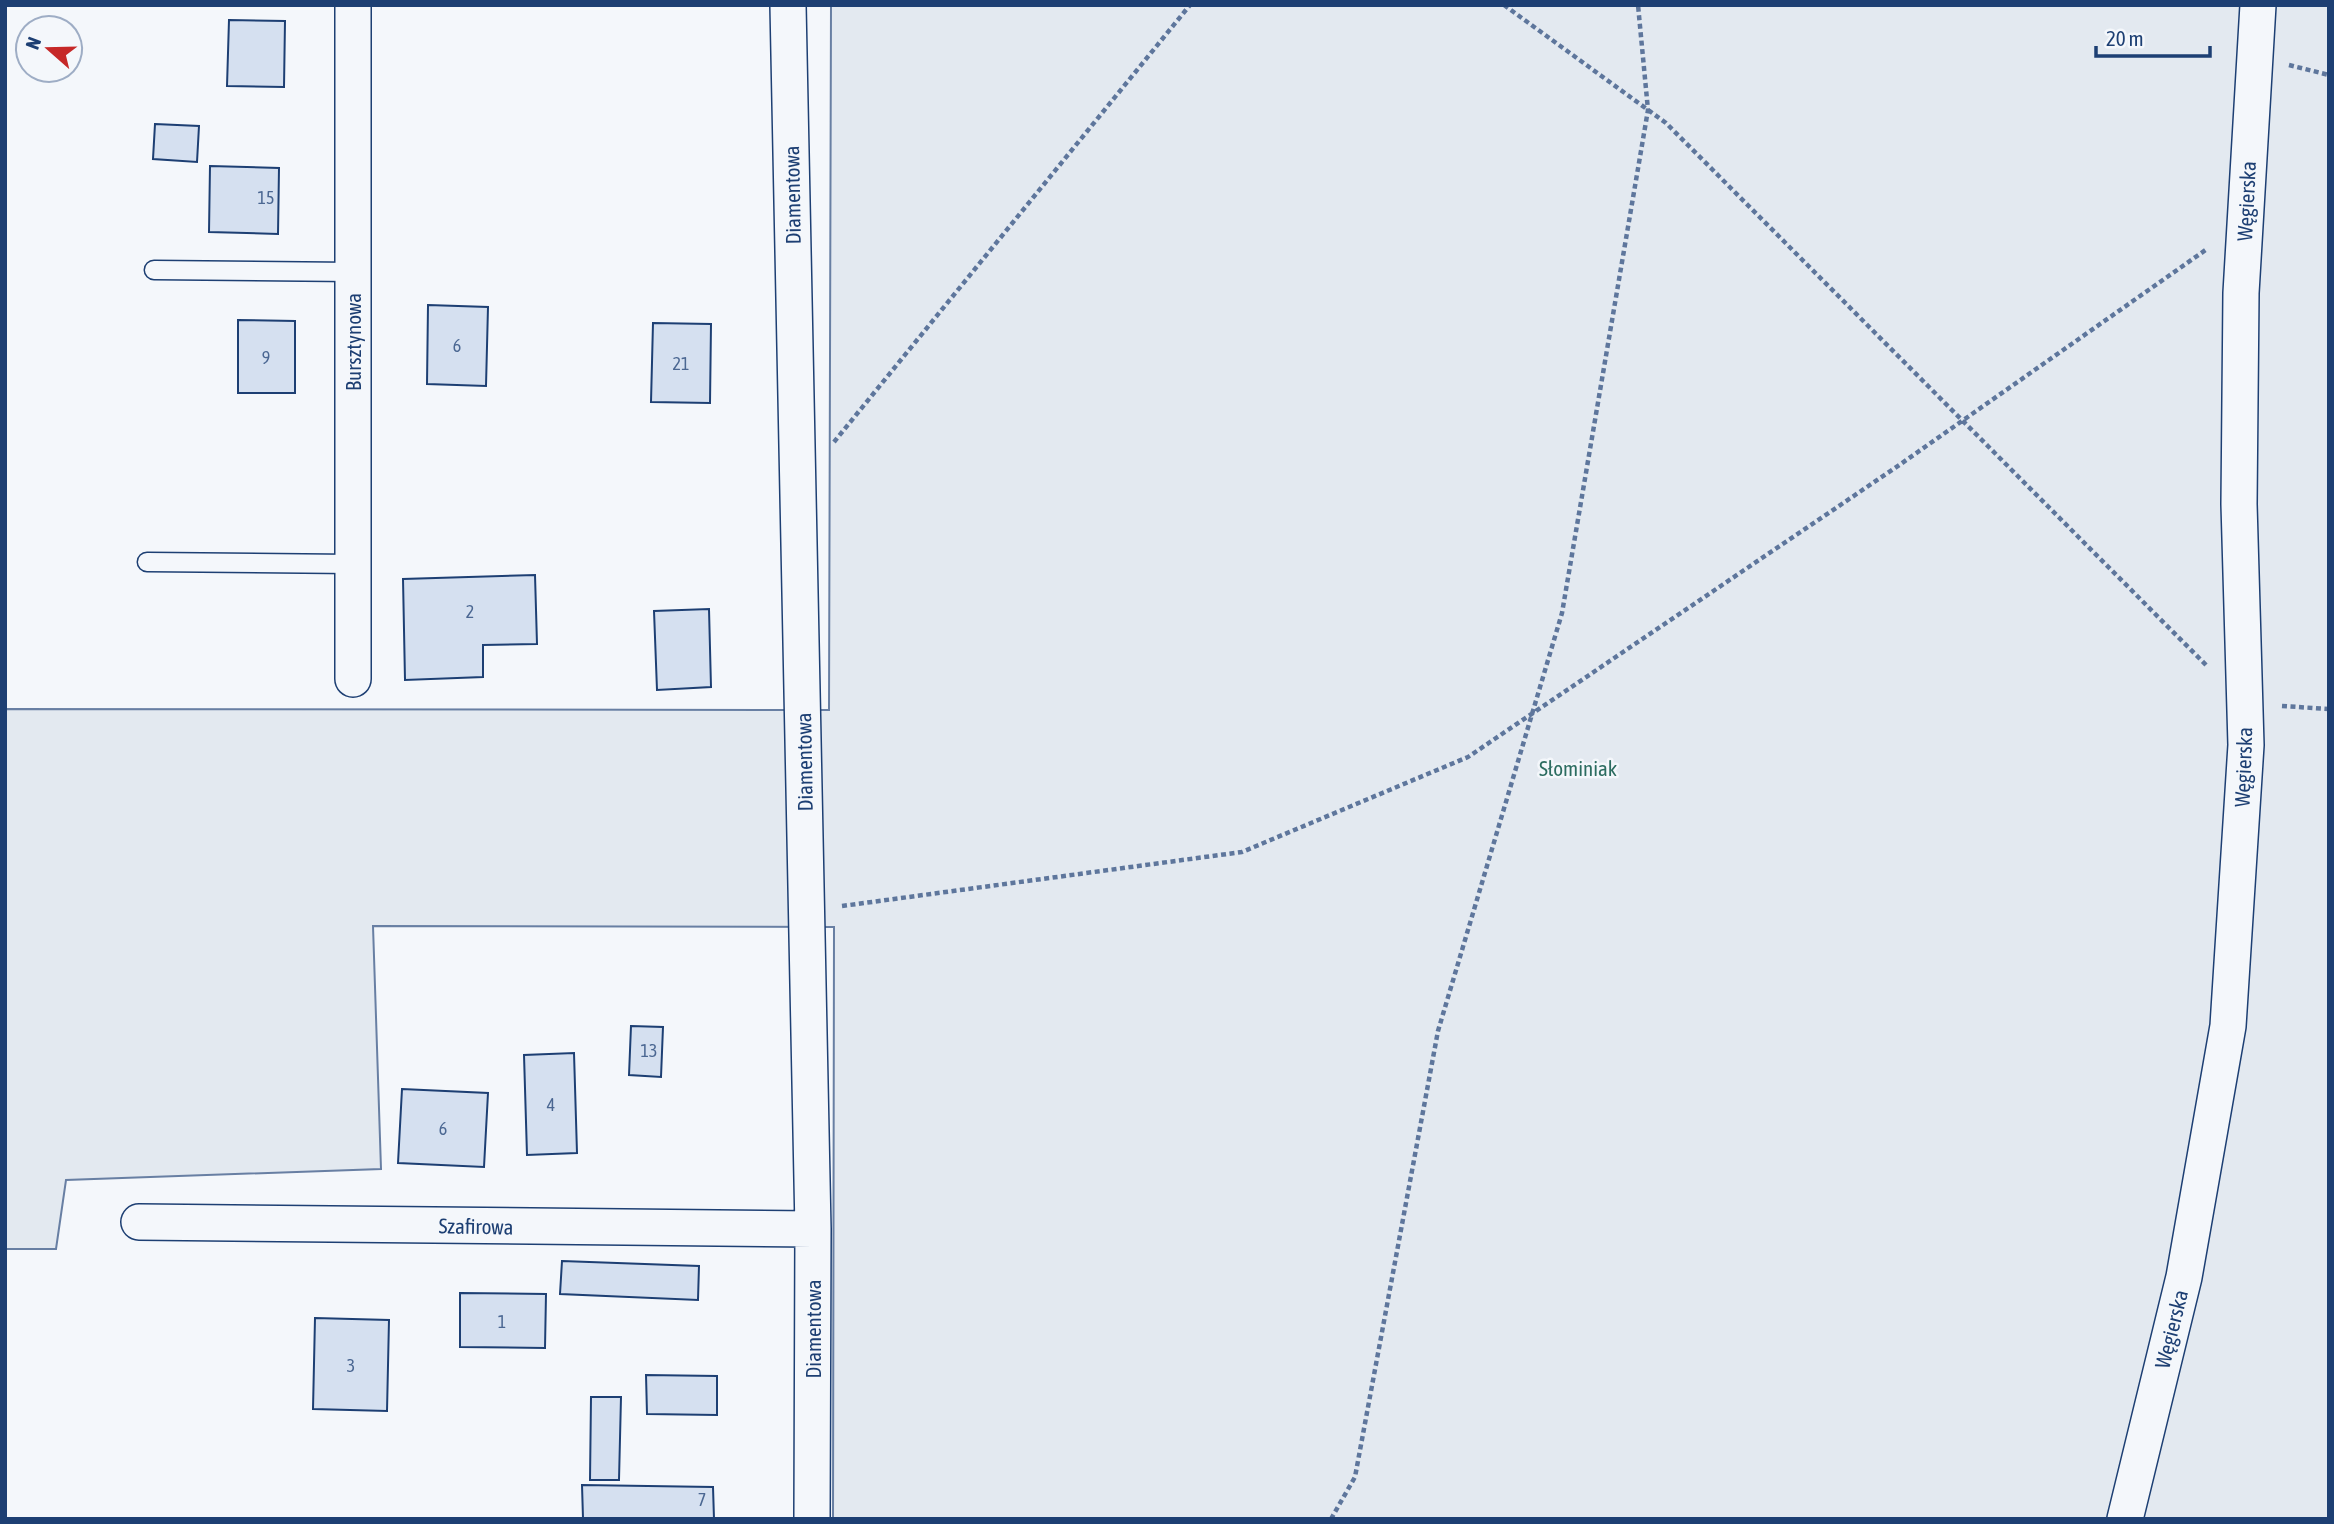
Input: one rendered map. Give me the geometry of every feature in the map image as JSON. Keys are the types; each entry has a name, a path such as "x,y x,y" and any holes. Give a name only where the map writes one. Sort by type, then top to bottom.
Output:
{"street":[{"name":"Bursztynowa","path":"353,5 353,679"},
{"name":"Diamentowa","path":"788,5 813,1229 812,1519"},
{"name":"Węgierska","path":"2125,1519 2184,1277 2228,1026 2246,745 2239,504 2241,293 2258,5"},
{"name":"Szafirowa","path":"139,1222 813,1229"}],"lane":[{"path":"154,270 353,272"},
{"path":"147,562 353,564"}],"path":[{"path":"833,443 1190,5"},
{"path":"1504,5 1666,123 2206,666"},
{"path":"1331,1519 1355,1477 1438,1031 1562,613 1648,110 1638,5"},
{"path":"807,911 1242,852 1468,757 1962,421 2245,222"},
{"path":"2245,705 2329,709"}],"green space":[{"name":"Słominiak","path":"831,5 2329,5 2329,1519 833,1519 834,927 373,926 381,1169 66,1180 56,1249 5,1249 5,709 829,710"}],"building":[{"path":"229,20 285,21 284,87 227,86"},
{"path":"155,124 199,126 197,162 153,159"},
{"path":"210,166 279,168 278,234 209,232"},
{"path":"428,305 488,307 486,386 427,384"},
{"path":"238,320 295,321 295,393 238,393"},
{"path":"653,323 711,324 710,403 651,402"},
{"path":"535,575 537,644 483,645 483,677 405,680 403,579"},
{"path":"709,609 711,687 657,690 654,611"},
{"path":"631,1026 663,1027 661,1077 629,1075"},
{"path":"574,1053 577,1153 527,1155 524,1055"},
{"path":"402,1089 488,1093 484,1167 398,1163"},
{"path":"562,1261 699,1266 698,1300 560,1294"},
{"path":"460,1293 546,1294 545,1348 460,1347"},
{"path":"315,1318 389,1320 387,1411 313,1409"},
{"path":"646,1375 717,1376 717,1415 647,1414"},
{"path":"591,1397 621,1397 619,1480 590,1480"},
{"path":"582,1485 713,1487 714,1519 583,1518"}]}
